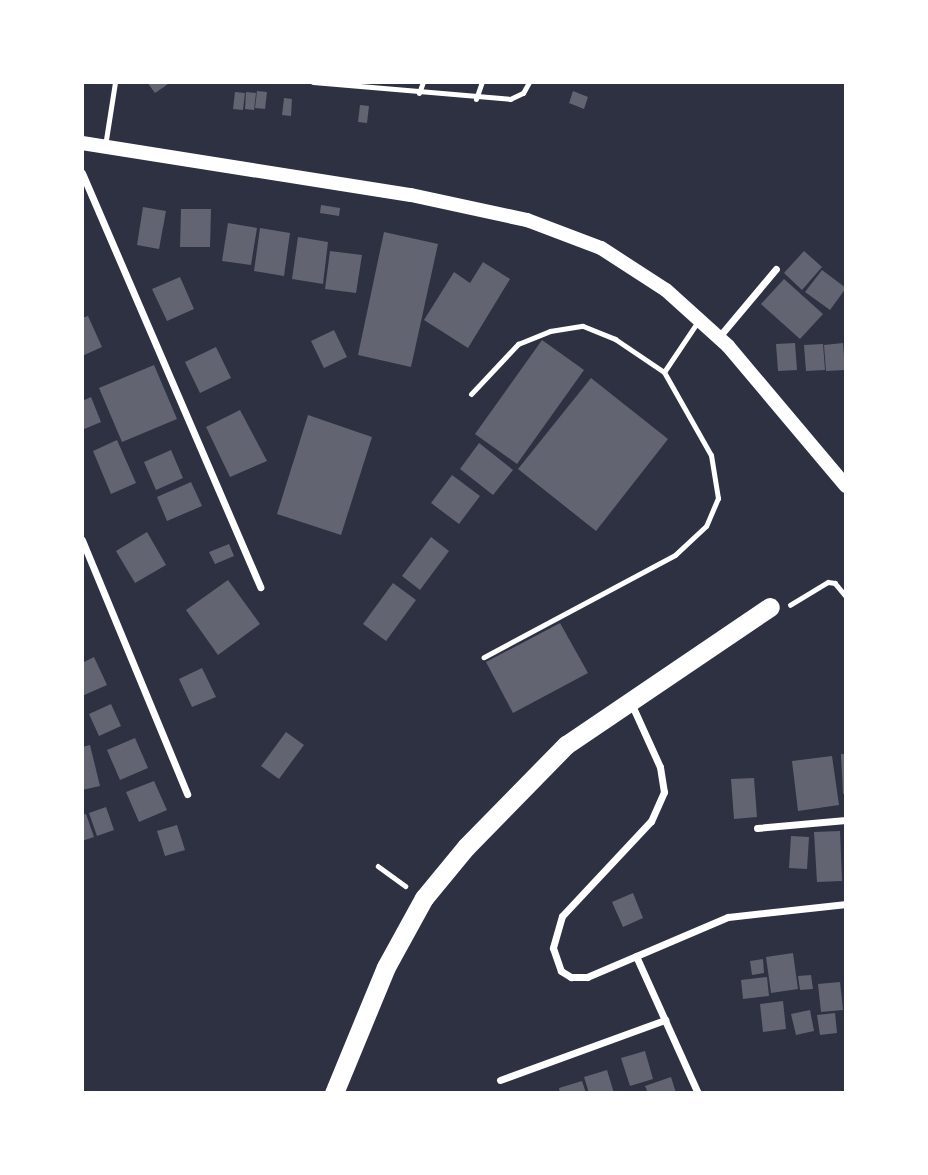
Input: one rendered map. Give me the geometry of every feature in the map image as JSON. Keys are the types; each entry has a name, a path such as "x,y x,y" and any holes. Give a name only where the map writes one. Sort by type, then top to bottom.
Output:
{"highway":[{"path":"334,1093 386,967 424,898 466,847 566,745 770,607"}],"main road":[{"path":"82,143 411,195 527,220 601,248 666,290 718,338 846,486"}],"street":[{"path":"82,173 260,587"},
{"path":"718,338 776,269"},
{"path":"82,540 187,794"},
{"path":"631,702 660,767 664,792 651,821 562,916 553,948 555,962 571,977 587,977 728,917 846,904"},
{"path":"757,828 846,820"},
{"path":"636,956 698,1093"},
{"path":"500,1080 665,1020"}],"lane":[{"path":"105,146 115,82"},
{"path":"313,82 510,100 523,93 529,82"},
{"path":"419,93 423,82"},
{"path":"476,99 482,82"},
{"path":"664,372 699,320"},
{"path":"471,394 518,344 550,331 583,326 615,339 664,372 711,455 719,498 706,526 675,555 484,656"}],"path":[{"path":"770,607 785,609 828,582 835,583 846,596"},
{"path":"378,866 424,898"}],"building":[{"path":"147,82 171,82 155,93"},
{"path":"257,91 267,92 265,109 255,108"},
{"path":"573,91 588,97 584,109 569,103"},
{"path":"235,92 245,93 243,110 233,109"},
{"path":"246,92 256,93 254,110 245,109"},
{"path":"284,98 292,99 291,116 282,115"},
{"path":"360,105 369,106 367,123 358,122"},
{"path":"321,205 340,208 339,216 320,213"},
{"path":"143,207 166,211 159,249 137,245"},
{"path":"181,209 211,209 210,247 180,247"},
{"path":"228,223 257,228 251,265 222,261"},
{"path":"260,228 290,233 284,276 254,271"},
{"path":"384,232 438,244 411,367 358,355"},
{"path":"298,237 328,242 323,284 292,279"},
{"path":"330,251 362,255 356,293 325,289"},
{"path":"804,251 822,267 802,290 784,273"},
{"path":"483,262 510,279 468,348 424,320 454,272 470,283"},
{"path":"822,270 846,288 830,310 805,292"},
{"path":"180,277 194,309 167,321 152,289"},
{"path":"784,279 823,314 800,339 761,304"},
{"path":"88,316 102,347 82,356 82,318"},
{"path":"334,330 347,357 324,368 311,341"},
{"path":"542,340 584,370 517,464 475,434"},
{"path":"795,343 797,370 778,371 776,344"},
{"path":"843,343 845,370 826,371 824,345"},
{"path":"823,344 825,370 806,371 804,345"},
{"path":"216,347 231,378 200,393 185,362"},
{"path":"154,365 177,419 122,442 99,388"},
{"path":"591,378 668,439 596,531 518,469"},
{"path":"91,397 101,422 82,430 82,401"},
{"path":"240,410 267,461 230,477 206,427"},
{"path":"308,415 372,437 341,535 277,514"},
{"path":"117,440 136,483 111,494 93,451"},
{"path":"479,443 513,470 493,495 460,469"},
{"path":"171,450 183,478 156,490 144,462"},
{"path":"452,475 480,496 459,524 431,503"},
{"path":"191,482 202,506 167,521 157,497"},
{"path":"147,532 166,565 135,583 116,551"},
{"path":"431,537 449,551 420,590 402,576"},
{"path":"229,544 234,556 215,564 209,552"},
{"path":"228,580 260,624 218,655 186,610"},
{"path":"393,583 416,600 386,641 363,624"},
{"path":"560,623 588,673 513,713 486,662"},
{"path":"94,657 107,685 82,696 82,663"},
{"path":"202,668 216,697 192,707 179,679"},
{"path":"111,704 121,726 99,736 89,714"},
{"path":"286,732 304,745 279,779 261,766"},
{"path":"135,738 148,768 120,780 107,750"},
{"path":"90,745 100,786 82,790 82,747"},
{"path":"841,754 846,754 846,794 843,794"},
{"path":"832,756 839,805 798,811 792,761"},
{"path":"754,778 757,817 734,819 731,779"},
{"path":"154,781 167,810 139,822 126,792"},
{"path":"106,807 114,830 97,836 89,813"},
{"path":"86,814 94,837 82,841 82,815"},
{"path":"177,825 185,850 165,856 157,831"},
{"path":"840,831 842,881 817,882 814,832"},
{"path":"791,836 809,837 807,869 789,868"},
{"path":"633,893 643,918 623,927 612,902"},
{"path":"793,953 798,989 771,993 766,957"},
{"path":"763,959 764,973 752,975 750,961"},
{"path":"811,975 813,989 800,990 798,976"},
{"path":"767,977 769,996 743,999 741,980"},
{"path":"840,982 843,1010 821,1012 818,984"},
{"path":"783,1001 786,1029 763,1032 760,1004"},
{"path":"810,1010 814,1031 796,1035 791,1014"},
{"path":"835,1013 837,1033 820,1035 817,1015"},
{"path":"645,1051 653,1079 630,1086 621,1058"},
{"path":"607,1070 614,1093 589,1093 584,1077"},
{"path":"671,1077 676,1093 648,1093 645,1086"},
{"path":"582,1081 586,1093 560,1093 559,1088"}]}
